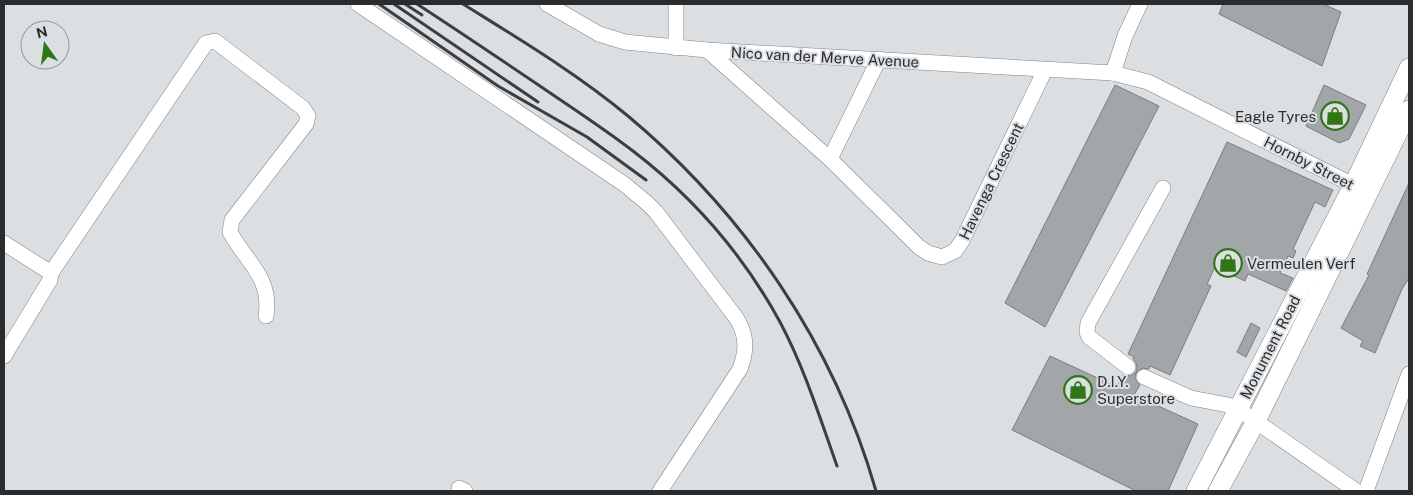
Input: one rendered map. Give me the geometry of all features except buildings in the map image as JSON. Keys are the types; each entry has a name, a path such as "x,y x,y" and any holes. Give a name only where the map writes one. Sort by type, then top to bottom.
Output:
{"main road":[{"name":"Monument Road","path":"1218,491 1256,421 1361,189 1409,68"},
{"name":"Monument Road","path":"1196,491 1238,409 1361,189 1409,110"}],"street":[{"path":"358,4 624,184 647,203 664,222 737,319 746,343 746,350 740,369 660,491"},
{"name":"Nico van der Merve Avenue","path":"547,4 584,27 606,37 625,42 707,50 1113,73"},
{"path":"676,4 676,48"},
{"path":"1113,73 1124,36 1140,4"},
{"path":"4,356 50,280 52,273 206,42 215,41 303,108 308,116 306,124 232,220 230,232 261,279 266,290 268,304 266,316"},
{"name":"Havenga Crescent","path":"707,50 830,159 924,250 942,257 959,247 1045,70"},
{"path":"830,159 879,59"},
{"name":"Hornby Street","path":"1113,73 1148,82 1361,189"},
{"path":"1128,367 1089,337 1087,332 1088,323 1163,188"},
{"path":"4,243 52,273"},
{"path":"1366,491 1409,374"},
{"path":"1144,377 1191,398 1228,405 1238,409 1356,491"}],"railway":[{"path":"379,4 498,86 587,137 646,180"},
{"path":"394,4 538,102"},
{"path":"405,4 422,15"},
{"path":"417,4 621,142 676,188 716,229 766,298 789,339 818,411 837,466"},
{"path":"463,4 547,57 608,100 671,154 710,195 747,239 780,285 810,334 836,384 858,437 876,491"}],"place":[{"name":"Eagle Tyres","path":"1335,116"},
{"name":"Vermeulen Verf","path":"1228,263"},
{"name":"D.I.Y. Superstore","path":"1078,390"}]}
